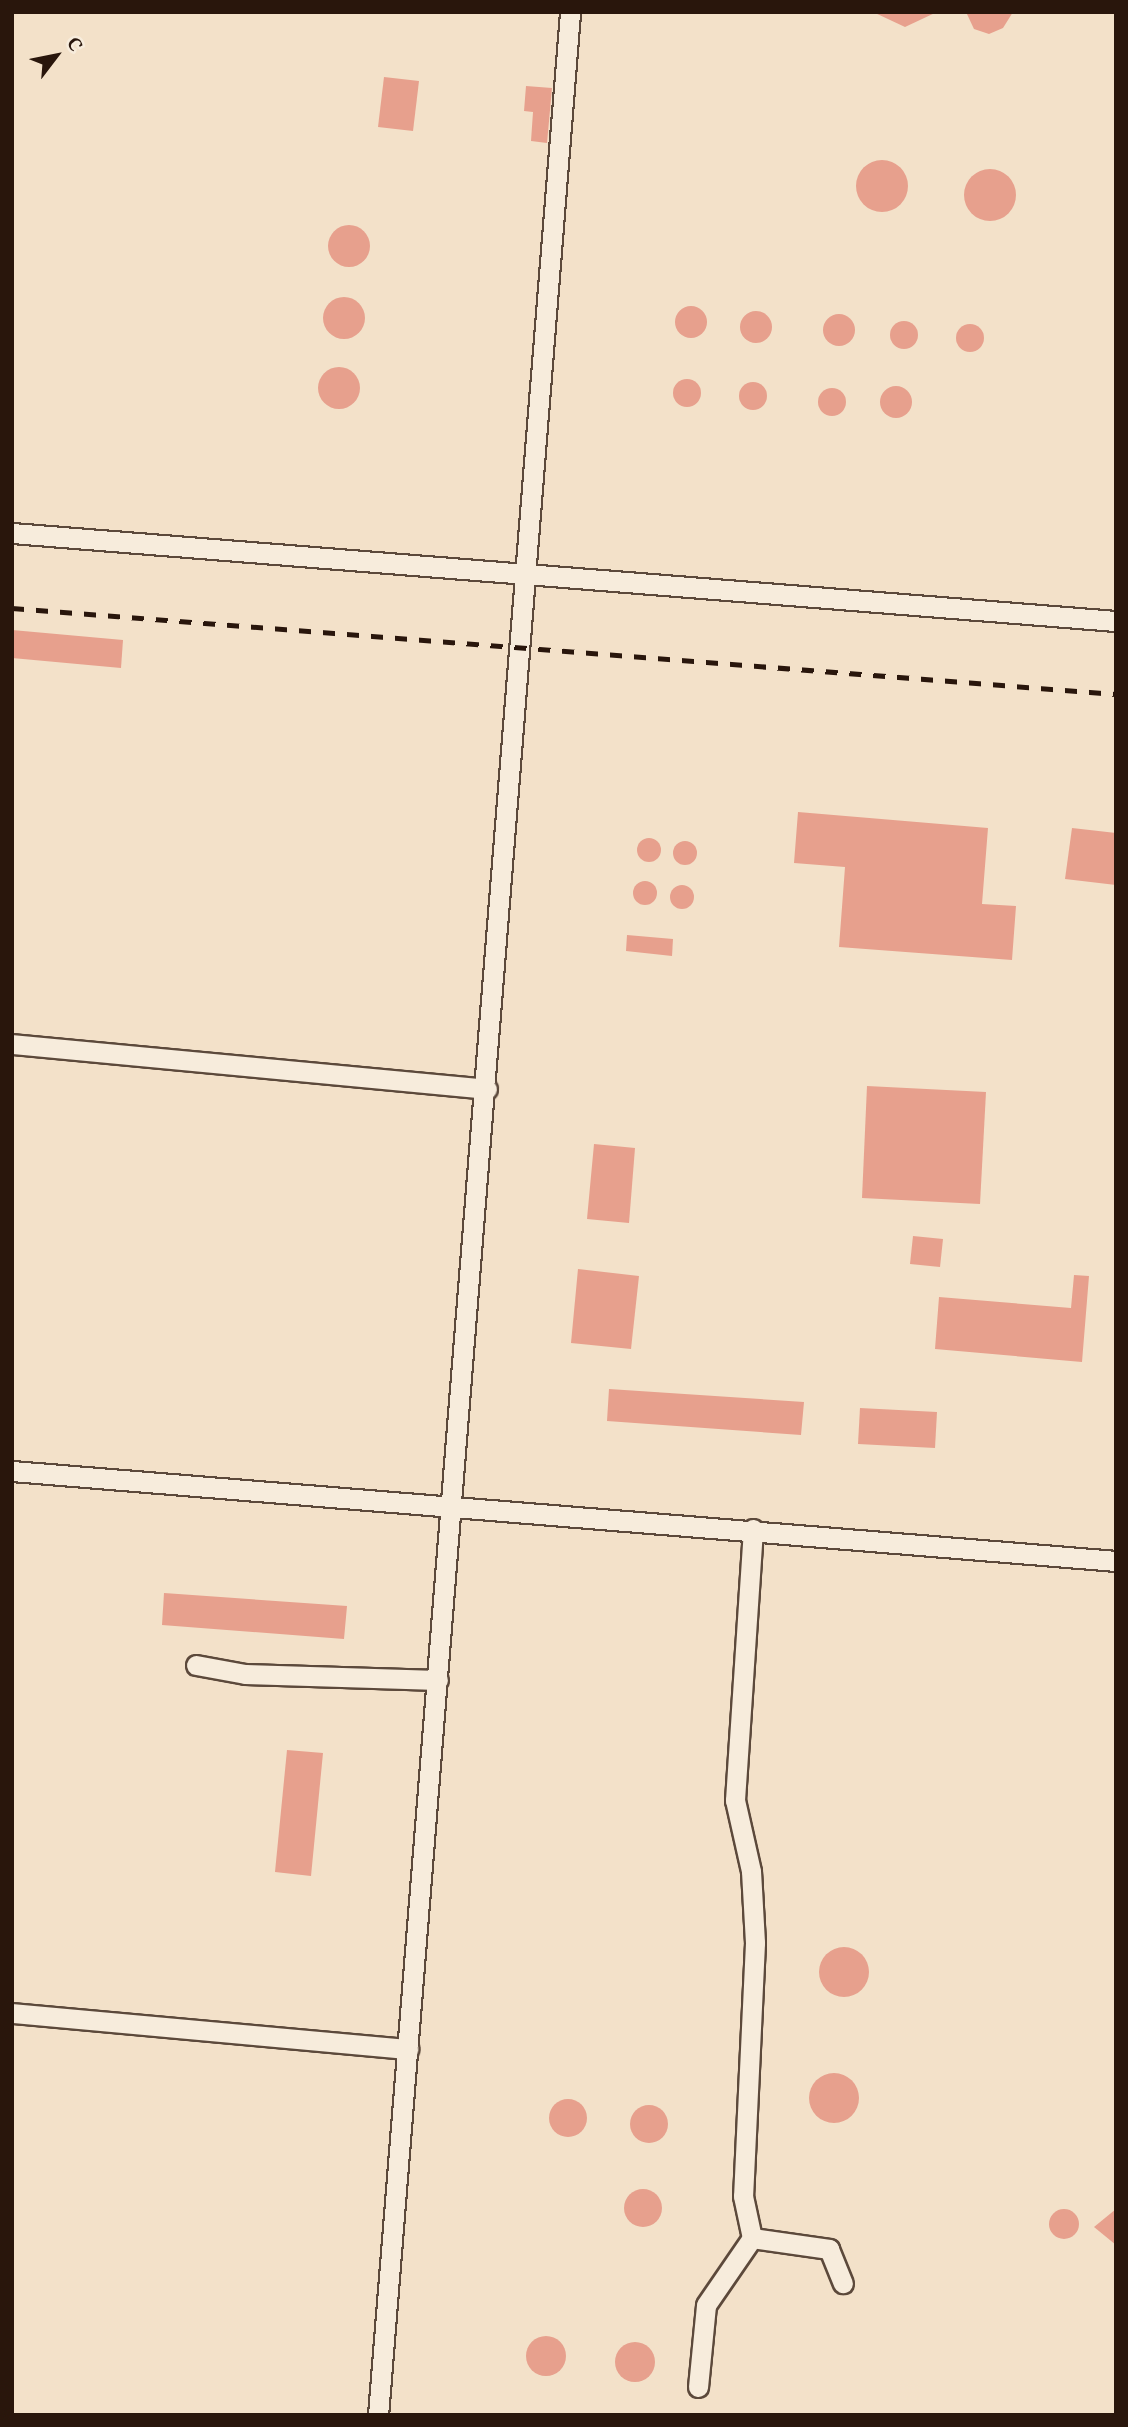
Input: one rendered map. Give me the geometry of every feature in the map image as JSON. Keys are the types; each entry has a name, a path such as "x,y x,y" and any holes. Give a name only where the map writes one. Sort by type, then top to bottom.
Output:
{"lane":[{"path":"378,2415 528,576 570,12"},
{"path":"12,533 1116,621"},
{"path":"12,1044 487,1089"},
{"path":"12,1471 453,1503 1116,1561"},
{"path":"698,2387 706,2305 752,2238 743,2196 755,1943 751,1871 734,1800 753,1529"},
{"path":"196,1665 245,1674 438,1680"},
{"path":"12,2012 408,2049"},
{"path":"752,2238 829,2249 843,2283"}],"building":[{"path":"873,12 937,12 905,27"},
{"path":"966,12 1013,12 1003,28 989,34 974,29"},
{"path":"384,77 419,81 413,131 378,127"},
{"path":"526,86 552,88 547,143 531,141 533,112 524,111"},
{"path":"882,160 892,162 900,168 906,176 906,196 900,204 892,210 882,212 872,210 864,204 858,196 856,186 858,176 864,168 872,162"},
{"path":"990,169 1000,171 1008,177 1014,185 1014,205 1008,213 1000,219 990,221 980,219 972,213 966,205 964,195 966,185 972,177 980,171"},
{"path":"349,225 364,231 370,246 364,261 349,267 334,261 328,246 334,231"},
{"path":"344,297 359,303 365,318 359,333 344,339 329,333 323,318 329,303"},
{"path":"691,306 703,310 707,322 703,334 691,338 679,334 675,322 679,310"},
{"path":"756,311 768,315 772,327 768,339 756,343 744,339 740,327 744,315"},
{"path":"839,314 851,318 855,330 851,342 839,346 827,342 823,330 827,318"},
{"path":"904,321 914,325 918,335 914,345 904,349 894,345 890,335 894,325"},
{"path":"970,324 980,328 984,338 980,348 970,352 960,348 956,338 960,328"},
{"path":"339,367 354,373 360,388 354,403 339,409 324,403 318,388 324,373"},
{"path":"687,379 697,383 701,393 697,403 687,407 677,403 673,393 677,383"},
{"path":"753,382 763,386 767,396 763,406 753,410 743,406 739,396 743,386"},
{"path":"896,386 908,390 912,402 908,414 896,418 884,414 880,402 884,390"},
{"path":"832,388 842,392 846,402 842,412 832,416 822,412 818,402 822,392"},
{"path":"12,630 123,640 121,668 12,658"},
{"path":"798,812 988,828 982,904 1016,906 1012,960 839,947 845,867 794,863"},
{"path":"1072,828 1116,833 1116,885 1065,879"},
{"path":"649,838 658,841 661,850 658,859 649,862 640,859 637,850 640,841"},
{"path":"685,841 696,848 697,853 690,864 685,865 674,858 673,853 680,842"},
{"path":"645,881 654,884 657,893 654,902 645,905 636,902 633,893 636,884"},
{"path":"682,885 691,888 694,897 691,906 682,909 673,906 670,897 673,888"},
{"path":"627,935 673,939 672,956 626,951"},
{"path":"867,1086 986,1092 980,1204 862,1198"},
{"path":"594,1144 635,1148 629,1223 587,1219"},
{"path":"913,1236 943,1239 940,1267 910,1264"},
{"path":"578,1269 639,1276 631,1349 571,1343"},
{"path":"1074,1275 1089,1276 1082,1362 935,1349 939,1297 1071,1308"},
{"path":"609,1389 804,1402 801,1435 607,1421"},
{"path":"860,1408 937,1412 935,1448 858,1444"},
{"path":"164,1593 347,1606 344,1639 162,1625"},
{"path":"287,1750 323,1753 311,1876 275,1872"},
{"path":"844,1947 862,1954 869,1972 862,1990 844,1997 826,1990 819,1972 826,1954"},
{"path":"834,2073 852,2080 859,2098 852,2116 834,2123 816,2116 809,2098 816,2080"},
{"path":"568,2099 582,2104 587,2118 582,2132 568,2137 554,2132 549,2118 554,2104"},
{"path":"649,2105 663,2110 668,2124 663,2138 649,2143 635,2138 630,2124 635,2110"},
{"path":"643,2189 657,2194 662,2208 657,2222 643,2227 629,2222 624,2208 629,2194"},
{"path":"1064,2209 1075,2213 1079,2224 1075,2235 1064,2239 1053,2235 1049,2224 1053,2213"},
{"path":"1116,2209 1116,2245 1094,2227"},
{"path":"546,2336 554,2337 560,2342 565,2348 565,2364 560,2370 554,2375 546,2376 538,2375 532,2370 527,2364 526,2356 527,2348 532,2342 538,2337"},
{"path":"635,2342 643,2343 649,2348 654,2354 654,2370 649,2376 643,2381 635,2382 627,2381 621,2376 616,2370 615,2362 616,2354 621,2348 627,2343"}],"railway":[{"path":"12,608 1116,694"}]}
